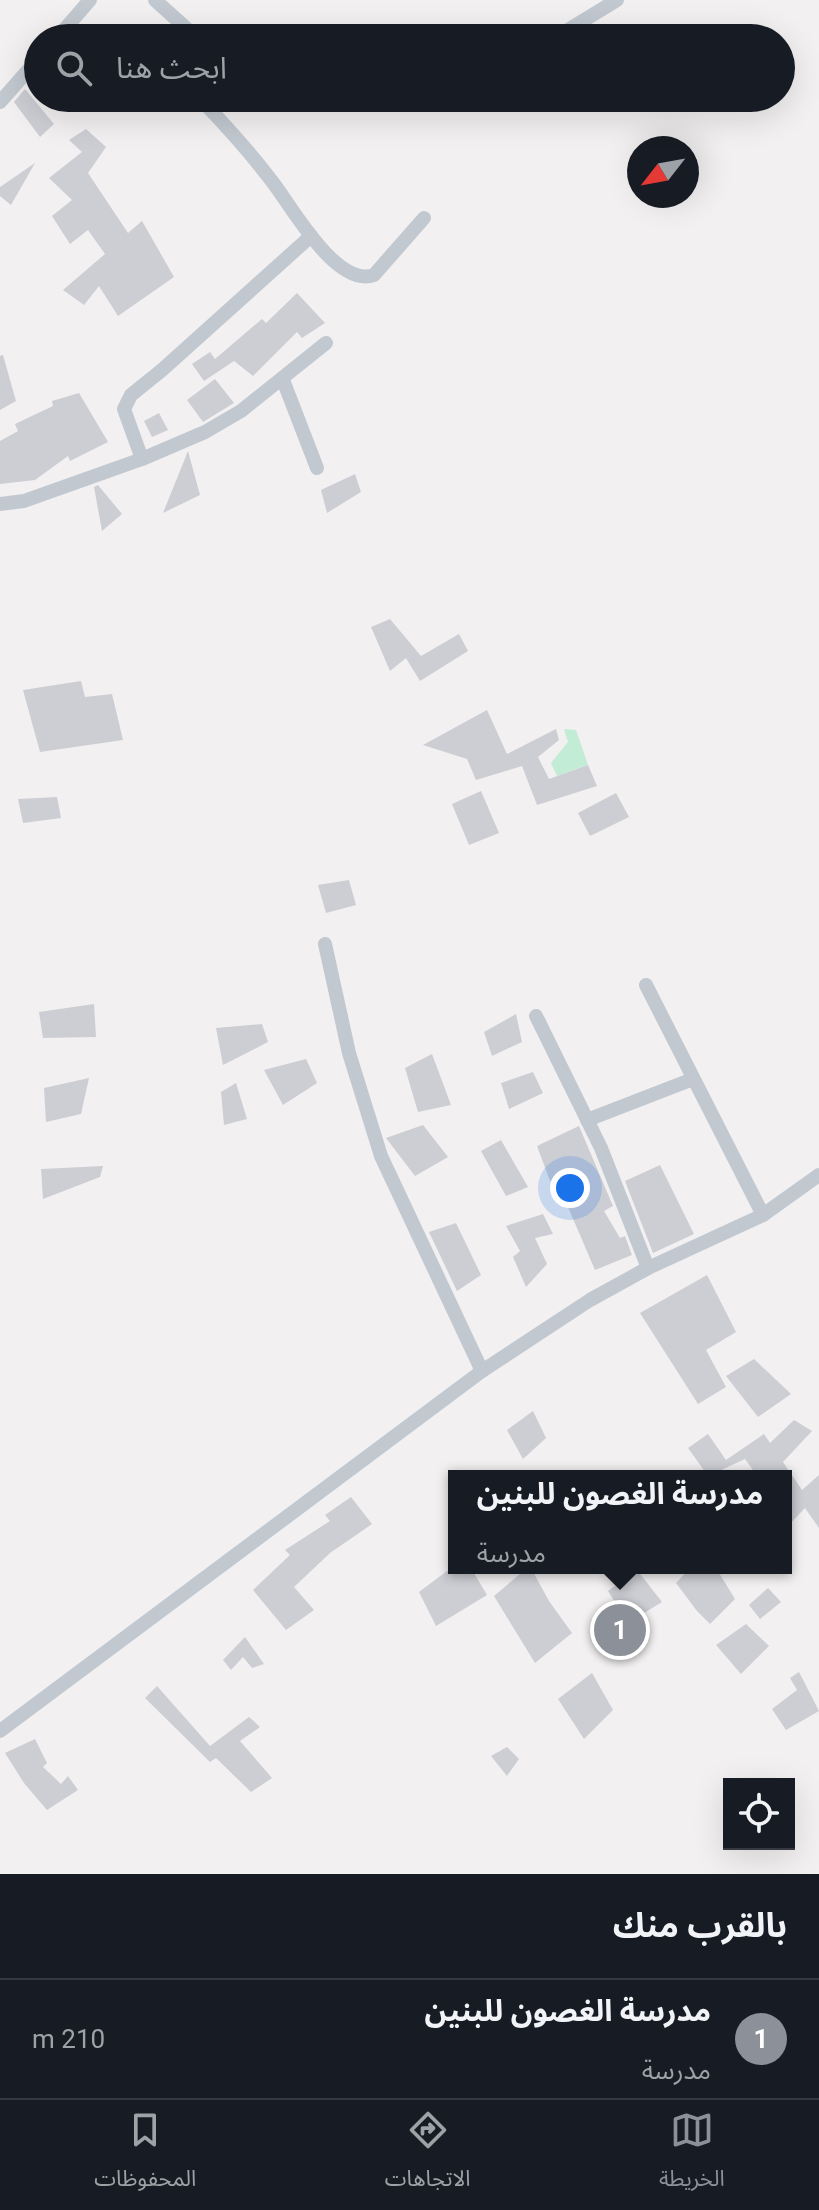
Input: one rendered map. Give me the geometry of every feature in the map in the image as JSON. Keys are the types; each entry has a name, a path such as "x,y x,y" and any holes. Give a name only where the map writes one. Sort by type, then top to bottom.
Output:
{"street":[{"path":"69,24 90,0"},
{"path":"155,0 182,24"},
{"path":"578,24 617,0"},
{"path":"0,102 24,75"},
{"path":"212,112 275,186 319,247 355,276 364,278 374,275 424,218"},
{"path":"142,459 124,409 131,395 311,236"},
{"path":"0,504 24,501 142,459 205,432 241,411 326,343"},
{"path":"283,380 317,468"},
{"path":"325,944 349,1053 381,1156 482,1371"},
{"path":"646,985 763,1215"},
{"path":"536,1016 601,1148 648,1268"},
{"path":"587,1120 693,1079"},
{"path":"0,1731 482,1371 590,1300 648,1268 763,1215 819,1175"}],"green space":[{"path":"564,729 576,730 588,765 557,776 551,763 568,742"}],"building":[{"path":"24,90 24,112 44,112 54,124 40,137 14,102"},
{"path":"86,129 106,147 88,173 128,233 142,221 174,277 118,316 99,286 84,305 63,290 105,254 88,230 70,244 52,216 72,200 49,178 82,152 69,140"},
{"path":"35,163 11,205 0,196 0,187"},
{"path":"297,293 325,323 302,338 297,332 253,376 234,361 204,381 192,364 210,352 215,359 262,319 266,323"},
{"path":"3,355 16,401 0,410 0,356"},
{"path":"215,379 234,403 203,422 187,400"},
{"path":"79,393 108,442 70,461 68,456 35,480 0,484 0,441 18,431 15,424 53,406 52,401"},
{"path":"159,413 168,430 152,437 144,421"},
{"path":"188,451 200,495 163,513"},
{"path":"355,474 361,492 327,513 321,490"},
{"path":"98,485 122,514 102,531 94,487"},
{"path":"390,619 421,656 459,634 468,651 420,681 406,658 390,671 371,627"},
{"path":"81,681 85,697 112,694 123,740 40,752 23,690"},
{"path":"487,710 507,754 556,729 559,740 538,757 549,779 588,765 597,786 537,805 522,766 476,780 467,759 423,745"},
{"path":"481,791 499,833 469,845 452,804"},
{"path":"616,793 629,817 590,836 578,813"},
{"path":"57,797 61,818 23,823 18,799"},
{"path":"349,880 356,905 326,913 318,885"},
{"path":"94,1004 96,1037 43,1038 39,1012"},
{"path":"516,1014 522,1042 492,1056 484,1032"},
{"path":"262,1024 268,1042 223,1065 216,1028"},
{"path":"432,1054 451,1105 418,1112 405,1068"},
{"path":"306,1059 317,1083 283,1105 264,1070"},
{"path":"533,1072 543,1093 509,1109 501,1083"},
{"path":"89,1078 81,1114 46,1122 44,1088"},
{"path":"236,1083 247,1119 224,1125 221,1092"},
{"path":"423,1125 448,1157 415,1176 386,1138"},
{"path":"579,1126 613,1206 604,1211 620,1238 625,1236 632,1255 595,1270 556,1179 550,1181 537,1146"},
{"path":"501,1140 528,1187 506,1196 481,1151"},
{"path":"660,1165 694,1234 653,1253 625,1181"},
{"path":"103,1166 100,1177 43,1199 41,1169"},
{"path":"543,1214 553,1234 535,1238 547,1264 526,1287 513,1257 520,1251 506,1226"},
{"path":"456,1223 481,1275 457,1291 429,1232"},
{"path":"707,1275 736,1332 706,1350 726,1387 698,1404 640,1313"},
{"path":"754,1359 791,1394 758,1417 726,1376"},
{"path":"533,1411 546,1438 523,1459 507,1430"},
{"path":"794,1420 812,1431 783,1462 788,1470 753,1470 745,1459 721,1470 704,1470 688,1448 708,1434 726,1460 764,1434 770,1443"},
{"path":"792,1475 802,1490 819,1475 819,1528 805,1508 792,1522"},
{"path":"351,1497 372,1524 330,1553 294,1587 314,1610 286,1630 253,1590 290,1555 285,1550 330,1521 325,1515"},
{"path":"448,1570 448,1574 475,1574 487,1595 436,1626 419,1592"},
{"path":"520,1574 534,1574 572,1633 535,1663 494,1596"},
{"path":"631,1574 640,1574 662,1602 628,1623 608,1591"},
{"path":"684,1574 720,1574 735,1599 710,1624 676,1583"},
{"path":"768,1588 781,1602 760,1619 749,1605"},
{"path":"746,1624 769,1646 741,1674 716,1645"},
{"path":"245,1637 264,1664 252,1668 243,1657 231,1670 223,1660"},
{"path":"799,1672 819,1711 786,1730 772,1709 797,1690 790,1678"},
{"path":"592,1673 613,1710 584,1739 558,1699"},
{"path":"157,1686 210,1746 249,1717 260,1727 240,1741 272,1778 251,1792 216,1758 210,1762 145,1698"},
{"path":"35,1739 47,1763 43,1767 61,1784 68,1776 78,1790 47,1810 24,1783 5,1753"},
{"path":"507,1747 519,1759 507,1776 491,1756"}],"place":[{"name":"مدرسة الغصون للبنين","path":"620,1630"}]}
